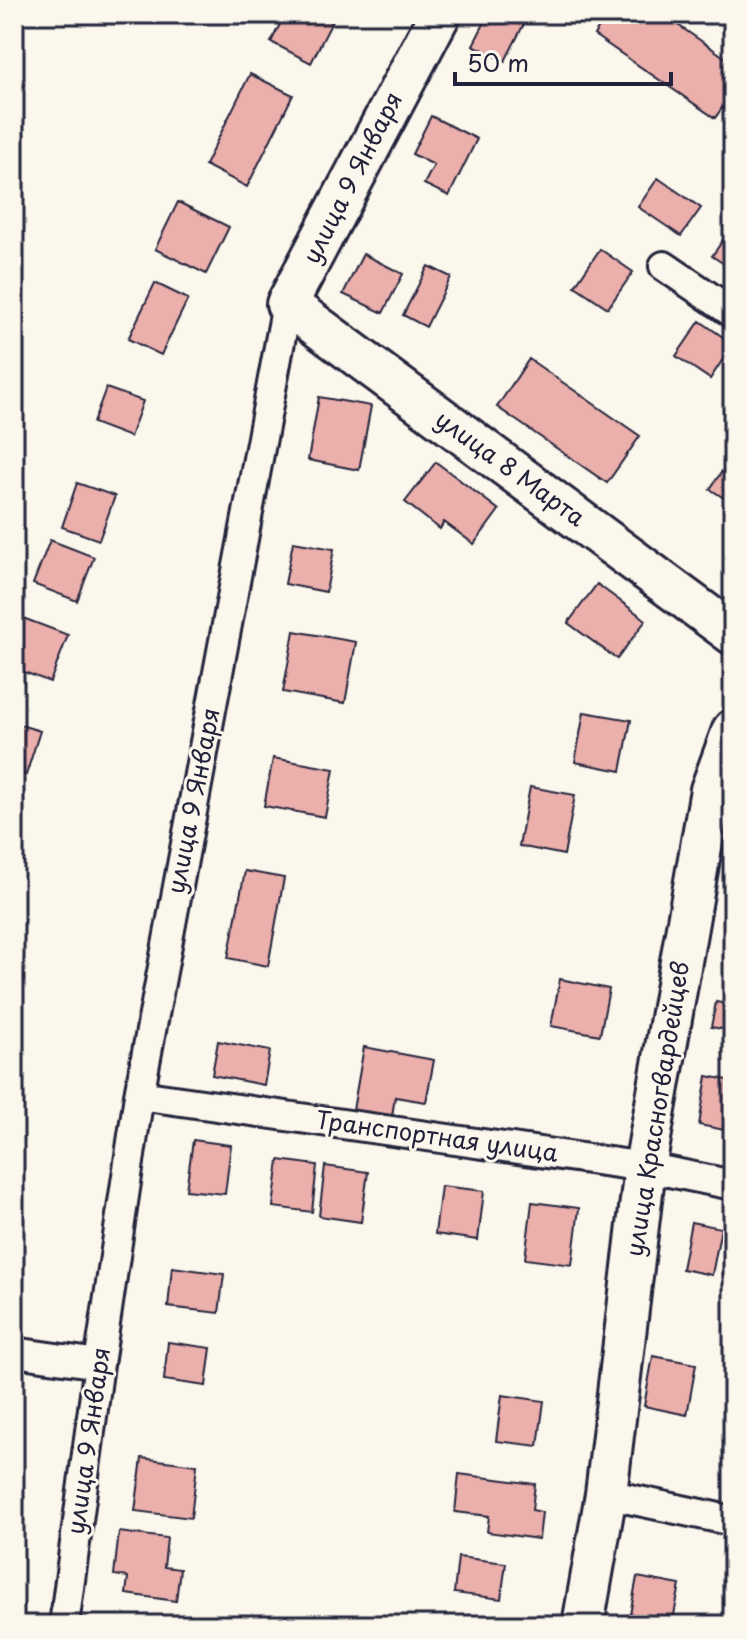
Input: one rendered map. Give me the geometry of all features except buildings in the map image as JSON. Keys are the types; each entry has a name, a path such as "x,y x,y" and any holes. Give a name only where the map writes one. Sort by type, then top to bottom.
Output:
{"street":[{"name":"улица 9 Января","path":"64,1625 139,1095 287,304 440,14"},
{"path":"664,266 733,313"},
{"name":"улица 8 Марта","path":"287,304 733,634"},
{"name":"улица Красногвардейцев","path":"583,1625 606,1494 645,1167 711,790 733,730"},
{"name":"Транспортная улица","path":"139,1095 645,1167 733,1185"},
{"path":"14,1352 99,1364"},
{"path":"606,1494 733,1521"}]}
